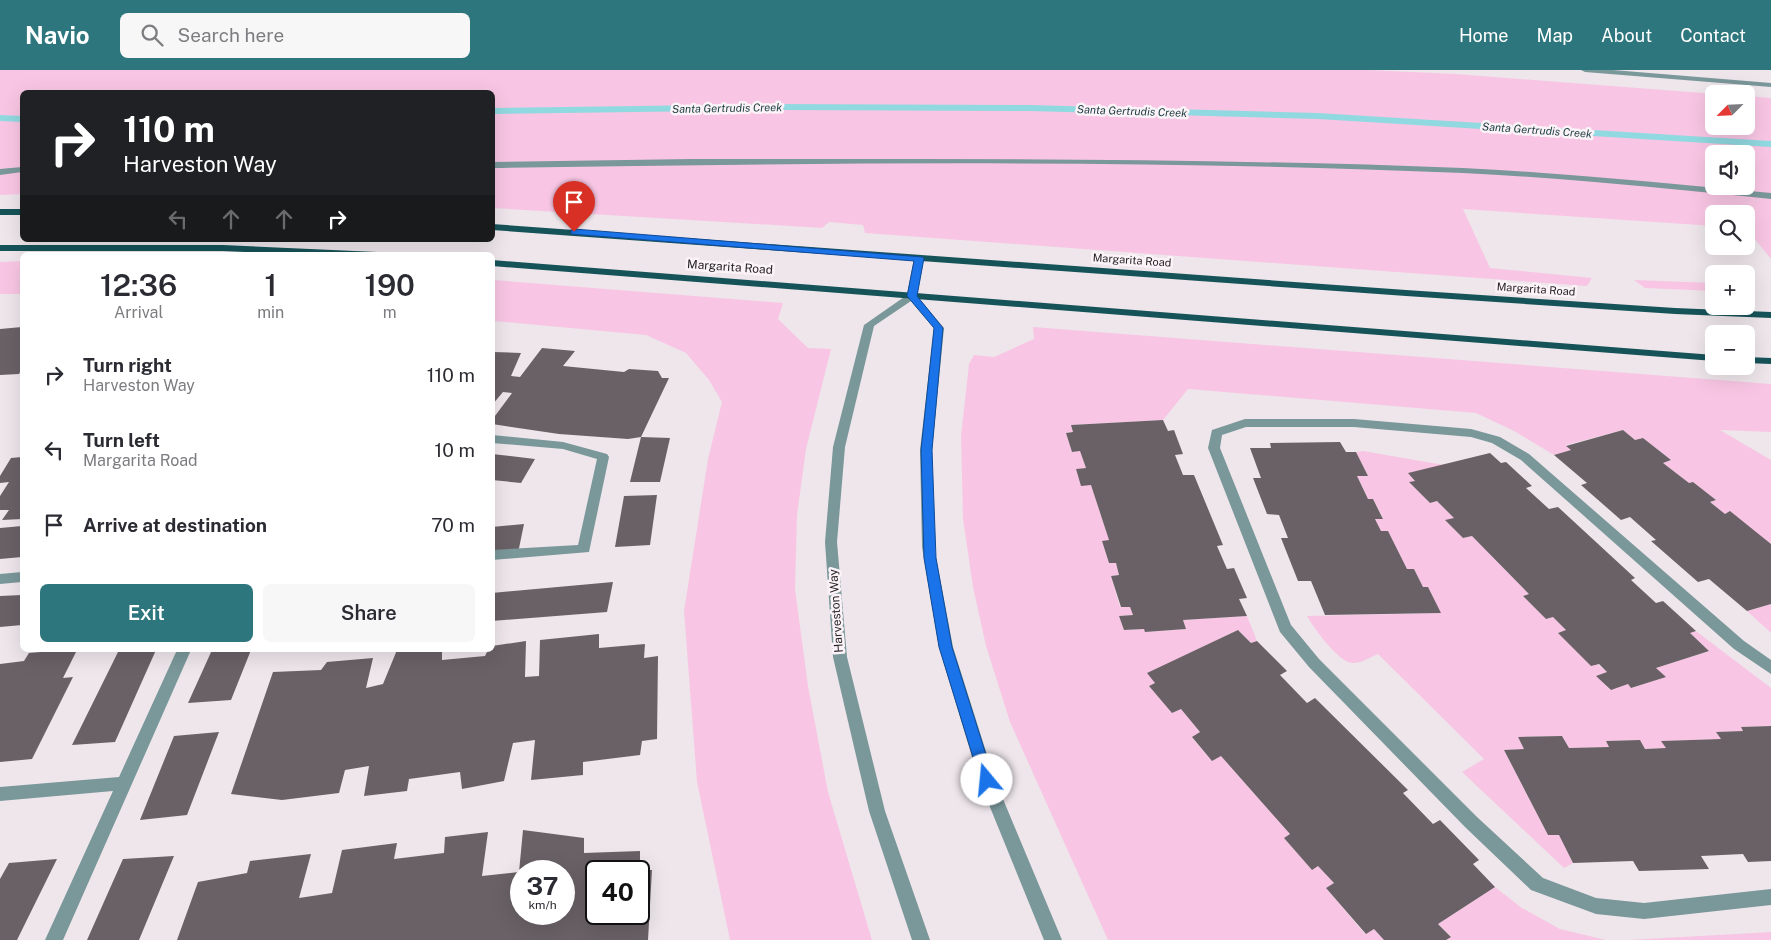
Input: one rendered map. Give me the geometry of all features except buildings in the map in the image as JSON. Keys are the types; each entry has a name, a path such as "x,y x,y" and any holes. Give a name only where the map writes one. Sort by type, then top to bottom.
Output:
{"main road":[{"path":"0,212 20,212"},
{"name":"Margarita Road","path":"495,226 1645,309 1771,315"},
{"path":"0,248 223,248 311,252"},
{"name":"Margarita Road","path":"495,264 1705,357"},
{"path":"1755,360 1771,360"}],"street":[{"path":"1585,70 1771,85"},
{"path":"495,165 692,162 1261,164 1466,171 1633,183 1771,196"},
{"path":"0,172 20,170"},
{"path":"919,258 912,296 939,328 926,450 930,558 946,647 987,780 1053,940"},
{"name":"Harveston Way","path":"912,296 869,325 839,447 831,542 840,657 877,811 921,940"},
{"path":"1771,668 1739,645 1525,457 1496,440 1471,434 1354,423 1245,424 1216,433 1214,448 1285,628 1314,663 1472,822 1537,884 1596,906 1644,911 1771,896"},
{"path":"495,439 557,444 585,450 602,457 584,549 495,555"},
{"path":"0,579 20,577"},
{"path":"54,940 183,652"},
{"path":"0,794 124,783"}],"shaded area":[{"path":"0,70 1368,70 1456,74 1705,93 1705,135 1755,135 1755,97 1771,98 1771,259 1755,239 1755,205 1705,205 1705,225 1463,209 1490,268 1592,278 1587,286 865,233 863,225 829,222 822,228 495,208 495,90 20,90 20,194 0,195"},
{"path":"20,261 20,294 0,294 0,262"},
{"path":"495,280 783,303 778,319 808,348 831,349 806,449 797,515 795,589 808,686 828,792 872,940 730,940 697,782 684,611 708,459 722,402 709,380 686,353 646,335 495,321"},
{"path":"1634,280 1705,283 1705,291 1645,288"},
{"path":"1033,327 1771,384 1771,432 1720,430 1771,460 1771,544 1730,512 1725,514 1710,502 1716,500 1693,482 1689,483 1663,463 1671,460 1643,438 1635,440 1623,430 1566,445 1571,450 1554,455 1514,431 1476,413 1188,389 1163,420 1071,425 1073,432 1066,433 1072,452 1080,451 1086,468 1076,469 1081,485 1091,485 1109,540 1102,542 1109,563 1116,563 1119,575 1111,576 1120,607 1130,607 1133,615 1119,616 1124,630 1144,629 1146,632 1186,629 1183,620 1247,616 1257,641 1251,643 1238,630 1148,673 1155,683 1149,686 1172,713 1181,709 1200,732 1192,738 1212,761 1221,756 1290,834 1284,838 1311,869 1318,866 1334,883 1326,888 1365,934 1374,929 1384,940 1108,940 1010,722 986,646 973,587 963,519 961,436 969,364 974,355 994,357 1034,339"},
{"path":"1363,451 1444,465 1409,473 1415,481 1410,483 1430,503 1437,501 1454,518 1446,521 1463,538 1472,536 1529,594 1523,596 1546,619 1553,617 1566,630 1558,633 1607,672 1597,676 1610,690 1628,684 1632,688 1665,677 1656,668 1709,651 1690,633 1696,631 1771,688 1771,726 1741,727 1743,731 1717,732 1721,739 1662,741 1666,748 1645,749 1640,740 1606,741 1609,747 1569,748 1562,736 1518,737 1524,749 1504,750 1548,835 1559,835 1573,863 1564,868 1462,772 1484,759 1378,654 1358,662 1352,663 1347,661 1327,644 1307,616 1440,613 1428,587 1423,587 1414,569 1407,569 1388,531 1381,531 1375,519 1383,518 1373,499 1368,499 1357,476 1368,476 1356,452"},
{"path":"1771,604 1771,633 1747,611"},
{"path":"1495,887 1522,908 1560,929 1606,940 1446,940 1451,936 1438,924"},
{"path":"1771,932 1771,940 1628,940"}],"waterway":[{"name":"Santa Gertrudis Creek","path":"495,111 775,107 1030,108 1318,116 1771,144"},
{"name":"Santa Gertrudis Creek","path":"0,118 20,119"}],"route":[{"path":"574,232 919,258 912,296 939,328 926,450 928,547 946,647 987,780"}]}
